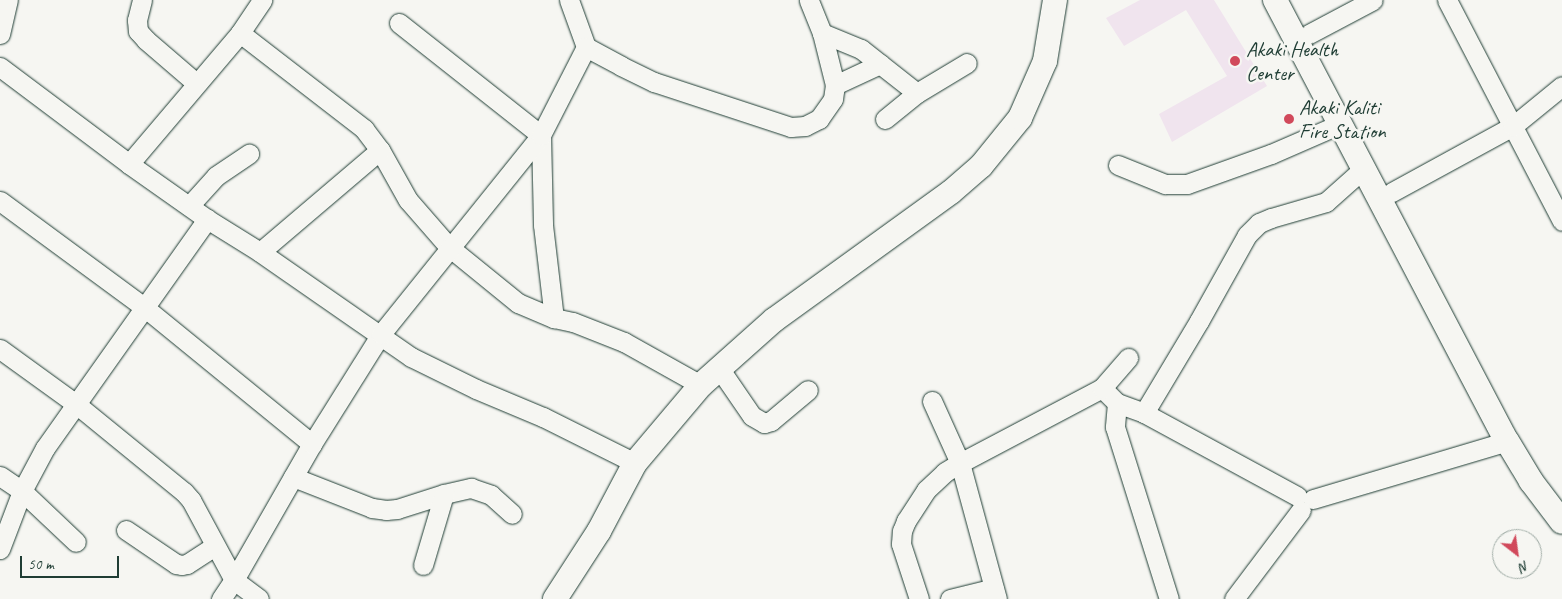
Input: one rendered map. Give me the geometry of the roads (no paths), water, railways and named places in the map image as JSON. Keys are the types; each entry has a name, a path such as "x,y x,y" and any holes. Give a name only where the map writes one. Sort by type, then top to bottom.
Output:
{"main road":[{"path":"555,599 599,531 635,463 701,385 774,320 952,192 982,166 1020,118 1045,61 1055,0"},
{"path":"1274,0 1507,442 1531,481 1562,522"},
{"path":"1291,0 1522,437 1562,499"}],"street":[{"path":"0,34 8,0"},
{"path":"142,0 137,20 138,31 196,83"},
{"path":"128,164 240,33 262,0"},
{"path":"570,0 586,47 654,82 791,127 805,126 820,119 833,99 835,85 822,33 809,0"},
{"path":"1309,34 1374,0"},
{"path":"1447,0 1562,221"},
{"path":"399,23 541,135"},
{"path":"240,33 364,129 380,150 408,200 449,247 518,303 633,346 701,385"},
{"path":"822,33 861,49 917,93"},
{"path":"221,599 234,580 312,444 380,334 541,135 586,47"},
{"path":"885,119 917,93 967,62"},
{"path":"835,85 880,64"},
{"path":"2,73 128,164 380,334 398,349 434,370 543,417 635,463"},
{"path":"1392,192 1513,126 1562,86"},
{"path":"1118,165 1164,184 1186,184 1271,154 1340,124"},
{"path":"541,135 543,225 554,318"},
{"path":"260,252 380,150"},
{"path":"189,206 216,176 248,154"},
{"path":"1144,413 1200,321 1247,235 1259,223 1326,202 1363,169"},
{"path":"0,201 144,308 312,444"},
{"path":"0,549 22,491 45,448 208,219"},
{"path":"0,349 76,404 184,492 192,500 234,580 259,599"},
{"path":"919,599 901,544 902,531 926,490 960,463 1102,388 1128,358"},
{"path":"719,368 752,416 764,423 770,421 808,390"},
{"path":"1102,388 1117,403 1144,413 1304,502"},
{"path":"932,400 960,463 996,594 950,599"},
{"path":"1117,403 1115,427 1169,599"},
{"path":"1234,599 1304,502 1507,442"},
{"path":"0,476 22,491 76,542"},
{"path":"293,477 372,508 386,510 397,509 444,494 471,488 491,495 512,514"},
{"path":"423,565 444,494"},
{"path":"126,530 176,564 182,566 215,546"}],"place":[{"name":"Akaki Health Center","path":"1235,61"},
{"name":"Akaki Kaliti Fire Station","path":"1289,119"}]}
